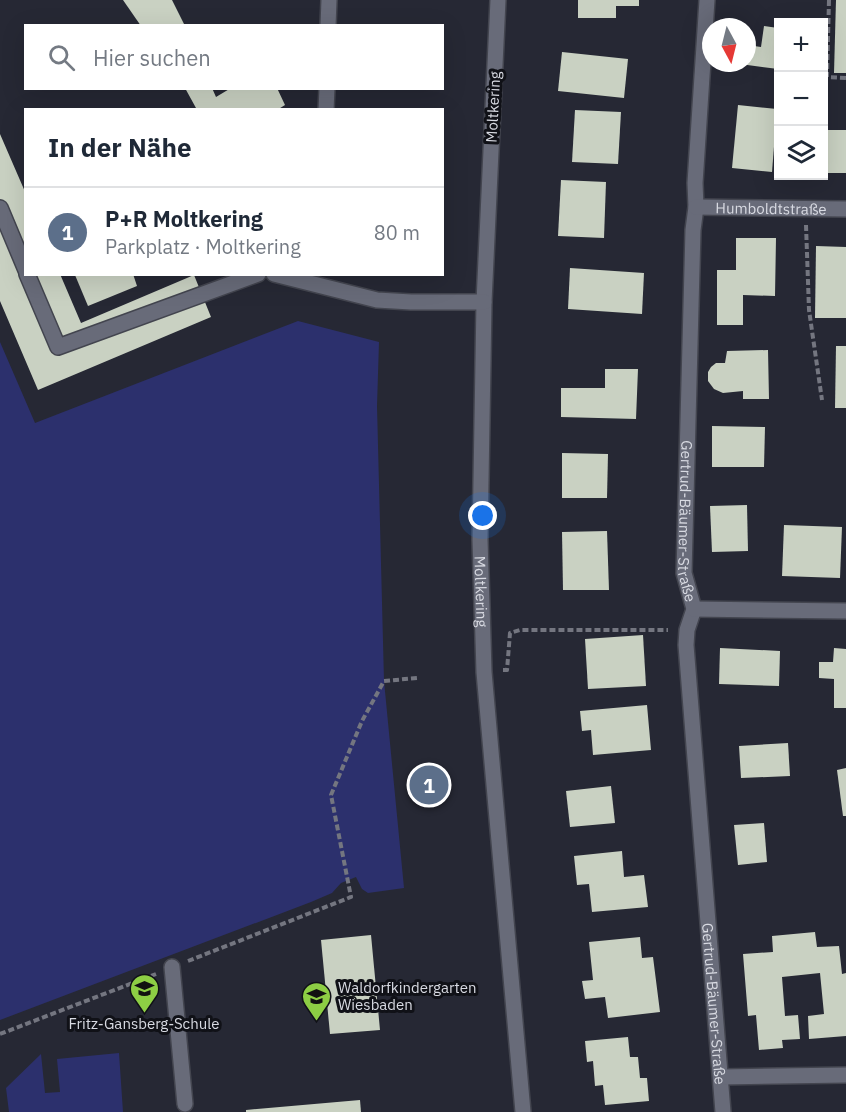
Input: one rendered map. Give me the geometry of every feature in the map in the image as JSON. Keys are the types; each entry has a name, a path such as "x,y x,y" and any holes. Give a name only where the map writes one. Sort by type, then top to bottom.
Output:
{"street":[{"path":"328,24 329,0"},
{"name":"Moltkering","path":"498,0 484,302 480,540 484,672 522,1112"},
{"name":"Gertrud-Bäumer-Straße","path":"707,0 693,230 684,573 694,609 687,630 686,645 723,1112"},
{"path":"326,108 327,90"},
{"name":"Humboldtstraße","path":"696,207 846,209"},
{"path":"0,208 24,265"},
{"path":"28,276 58,347 253,276"},
{"path":"289,276 320,280 377,300 411,303 484,302"},
{"path":"694,609 846,611"},
{"path":"172,967 185,1104"},
{"path":"721,1077 846,1075"}],"path":[{"path":"829,0 827,77 846,78"},
{"path":"805,209 809,310 822,400"},
{"path":"484,672 507,670 510,633 520,630 687,630"},
{"path":"351,897 331,795 362,721 384,681 417,678"}],"shaded area":[{"path":"298,321 379,342 377,406 384,681 404,888 368,893 362,889 356,877 341,883 332,893 311,902 0,1020 0,342 35,423"},
{"path":"119,1053 123,1112 9,1112 6,1088 41,1054 45,1093 60,1092 57,1059"}],"building":[{"path":"123,0 172,0 184,24 140,24"},
{"path":"578,0 639,0 639,6 616,6 616,18 578,18"},
{"path":"836,0 846,0 846,73 834,73"},
{"path":"764,26 774,27 774,68 756,66 756,46 761,47"},
{"path":"562,52 628,59 624,98 558,91"},
{"path":"186,90 213,90 216,97 228,90 278,90 285,105 280,108 196,108"},
{"path":"738,105 774,109 772,172 732,168"},
{"path":"575,110 621,112 618,164 572,162"},
{"path":"828,130 846,130 846,173 828,173"},
{"path":"0,134 24,189 24,276 61,276 81,323 194,276 211,317 38,390 0,301"},
{"path":"561,180 606,182 604,238 558,236"},
{"path":"736,238 776,238 775,296 743,295 743,325 717,325 717,270 736,270"},
{"path":"816,246 846,247 846,318 815,318"},
{"path":"570,268 644,273 642,314 568,309"},
{"path":"75,276 134,276 137,286 88,306"},
{"path":"836,346 846,346 846,408 835,408"},
{"path":"768,350 769,399 743,399 743,391 723,393 714,389 708,381 708,372 711,367 716,363 725,363 727,351"},
{"path":"605,369 638,369 636,419 561,417 561,388 605,388"},
{"path":"712,426 765,427 764,467 712,467"},
{"path":"562,453 608,454 607,498 562,498"},
{"path":"747,505 748,551 712,552 710,506"},
{"path":"784,525 842,527 840,578 782,576"},
{"path":"607,531 609,590 563,590 562,532"},
{"path":"643,635 646,686 588,689 585,639"},
{"path":"720,648 780,651 779,686 719,684"},
{"path":"834,648 846,649 846,708 834,708 834,679 819,678 819,662 833,662"},
{"path":"647,705 651,750 593,755 591,730 582,731 580,711"},
{"path":"788,743 790,776 741,778 739,746"},
{"path":"846,768 846,816 843,816 837,770"},
{"path":"611,786 615,823 570,827 566,791"},
{"path":"764,823 767,862 738,865 734,825"},
{"path":"622,851 624,877 644,875 648,907 592,912 589,884 577,885 574,856"},
{"path":"815,932 817,947 839,946 842,974 846,973 846,1036 809,1039 808,1016 824,1014 820,973 782,977 785,1016 798,1015 800,1039 782,1040 783,1048 759,1050 756,1015 748,1016 743,954 773,952 772,936"},
{"path":"371,935 380,1030 330,1034 321,940"},
{"path":"640,937 642,958 653,957 660,1012 608,1018 605,997 585,999 582,981 593,980 589,942"},
{"path":"628,1037 630,1057 638,1057 640,1078 647,1078 649,1101 605,1105 603,1085 595,1086 593,1061 587,1062 585,1041"},
{"path":"360,1100 361,1112 246,1112 246,1110"}],"place":[{"name":"P+R Moltkering","path":"429,785"},
{"name":"Fritz-Gansberg-Schule","path":"144,1014"},
{"name":"Waldorfkindergarten Wiesbaden","path":"317,1022"}]}
